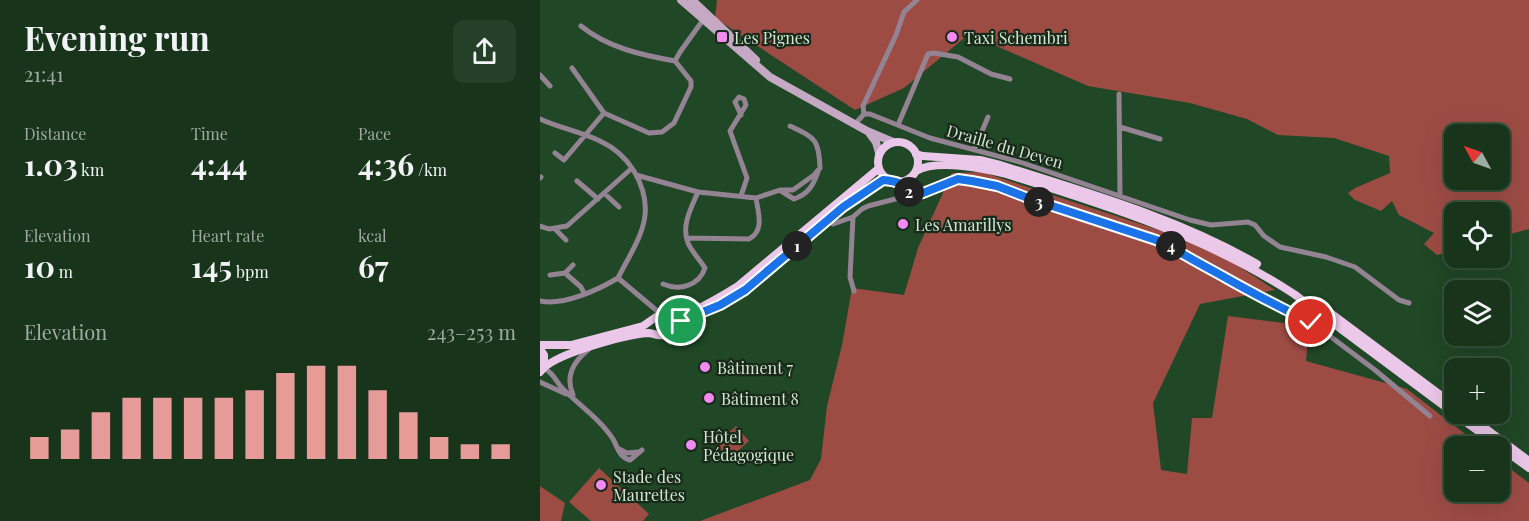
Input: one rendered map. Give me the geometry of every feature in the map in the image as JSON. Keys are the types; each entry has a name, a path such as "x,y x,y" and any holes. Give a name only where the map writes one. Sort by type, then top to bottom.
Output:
{"main road":[{"path":"692,2 705,18 760,70 867,131 893,142 907,144 916,154 918,162 916,171"},
{"path":"867,131 876,142 879,153"},
{"path":"893,142 879,153 877,161 878,169 883,176 894,182"},
{"path":"916,154 980,160 1000,165 1150,214 1214,241 1268,270 1297,289 1444,398"},
{"path":"542,369 544,355 540,347 570,345 660,323 729,300 745,290 849,202 883,180 894,182 909,178 916,171 927,166 963,167 983,168 1006,174 1158,225 1213,247 1294,294 1444,406"},
{"path":"542,369 569,353 649,333 660,323 718,299 738,286 878,169"},
{"path":"1469,424 1485,436"},
{"path":"1480,424 1529,460"},
{"path":"1510,454 1529,468"}],"street":[{"path":"855,124 864,114 863,106 896,35 904,12 917,0"},
{"path":"675,61 705,18"},
{"path":"572,68 604,113 649,133 662,132 674,123 691,87 691,81 675,61 634,54 581,26"},
{"path":"898,125 928,54 934,52 958,57 991,74 1010,79"},
{"path":"540,75 550,86"},
{"path":"1119,94 1120,195"},
{"path":"555,153 564,160 604,113"},
{"name":"Draille du Deven","path":"864,114 870,114 930,138 1020,162 1211,225 1248,222 1280,247 1326,256 1355,267 1400,300 1409,303"},
{"path":"741,115 730,131 747,178 741,196"},
{"path":"974,150 988,117"},
{"path":"540,119 559,128 602,142 628,160 644,190 647,206 640,234 618,278 562,302 540,301"},
{"path":"780,190 794,199 805,195 813,185 820,168 819,148 808,135 790,126"},
{"path":"1120,127 1160,139"},
{"path":"541,228 567,226 632,168"},
{"path":"636,175 698,192 756,198 780,190 793,190 818,171"},
{"path":"909,178 909,192"},
{"path":"833,224 853,217 868,206 909,192 923,193 958,179 997,186 1173,247 1263,299 1311,322 1375,370 1430,416"},
{"path":"577,181 598,199"},
{"path":"894,182 909,192"},
{"path":"663,284 674,288 683,287 694,282 702,275 705,268 687,238 686,226 689,212 698,192"},
{"path":"604,193 619,207"},
{"path":"687,238 748,239 754,237 759,228 760,216 756,198"},
{"path":"853,217 850,277 854,291"},
{"path":"554,228 566,240"},
{"path":"550,275 565,273 573,265"},
{"path":"565,273 581,287 584,293"},
{"path":"618,278 660,323"},
{"path":"576,399 569,381 572,367 593,346"},
{"path":"542,369 548,370 563,389 576,399 612,437 617,448"},
{"path":"540,382 576,399"}],"shaded area":[{"path":"717,0 1529,0 1529,229 1510,234 1510,202 1444,202 1444,253 1437,255 1424,244 1434,233 1399,215 1392,201 1381,211 1355,200 1348,193 1390,173 1389,156 1334,138 1278,135 1247,119 1190,103 1088,86 969,34 904,88 855,110 715,18"},
{"path":"982,172 1168,233 1226,258 1275,290 1200,304 1153,403 1161,470 1187,474 1192,418 1212,418 1228,316 1309,326 1306,361 1407,389 1444,418 1444,424 1452,424 1468,436 1444,436 1444,502 1510,502 1510,469 1529,483 1529,521 700,521 810,480 821,459 827,406 842,345 852,288 904,295 918,248 952,173"},
{"path":"736,426 749,441 729,459 716,444"},
{"name":"Stade des Maurettes","path":"599,468 649,514 643,521 591,521 569,502"},
{"path":"540,486 565,503 561,521 540,521"}],"place":[{"name":"Les Pignes","path":"722,37"},
{"name":"Taxi Schembri","path":"952,37"},
{"name":"Les Amarillys","path":"903,224"},
{"name":"Bâtiment 7","path":"705,367"},
{"name":"Bâtiment 8","path":"709,398"},
{"name":"Hôtel Pédagogique","path":"691,445"},
{"name":"Stade des Maurettes","path":"601,485"}],"route":[{"path":"681,321 720,305 745,290 843,207 883,180 899,182 911,195 923,193 958,179 997,186 1156,240 1173,247 1280,308 1311,322"}]}
